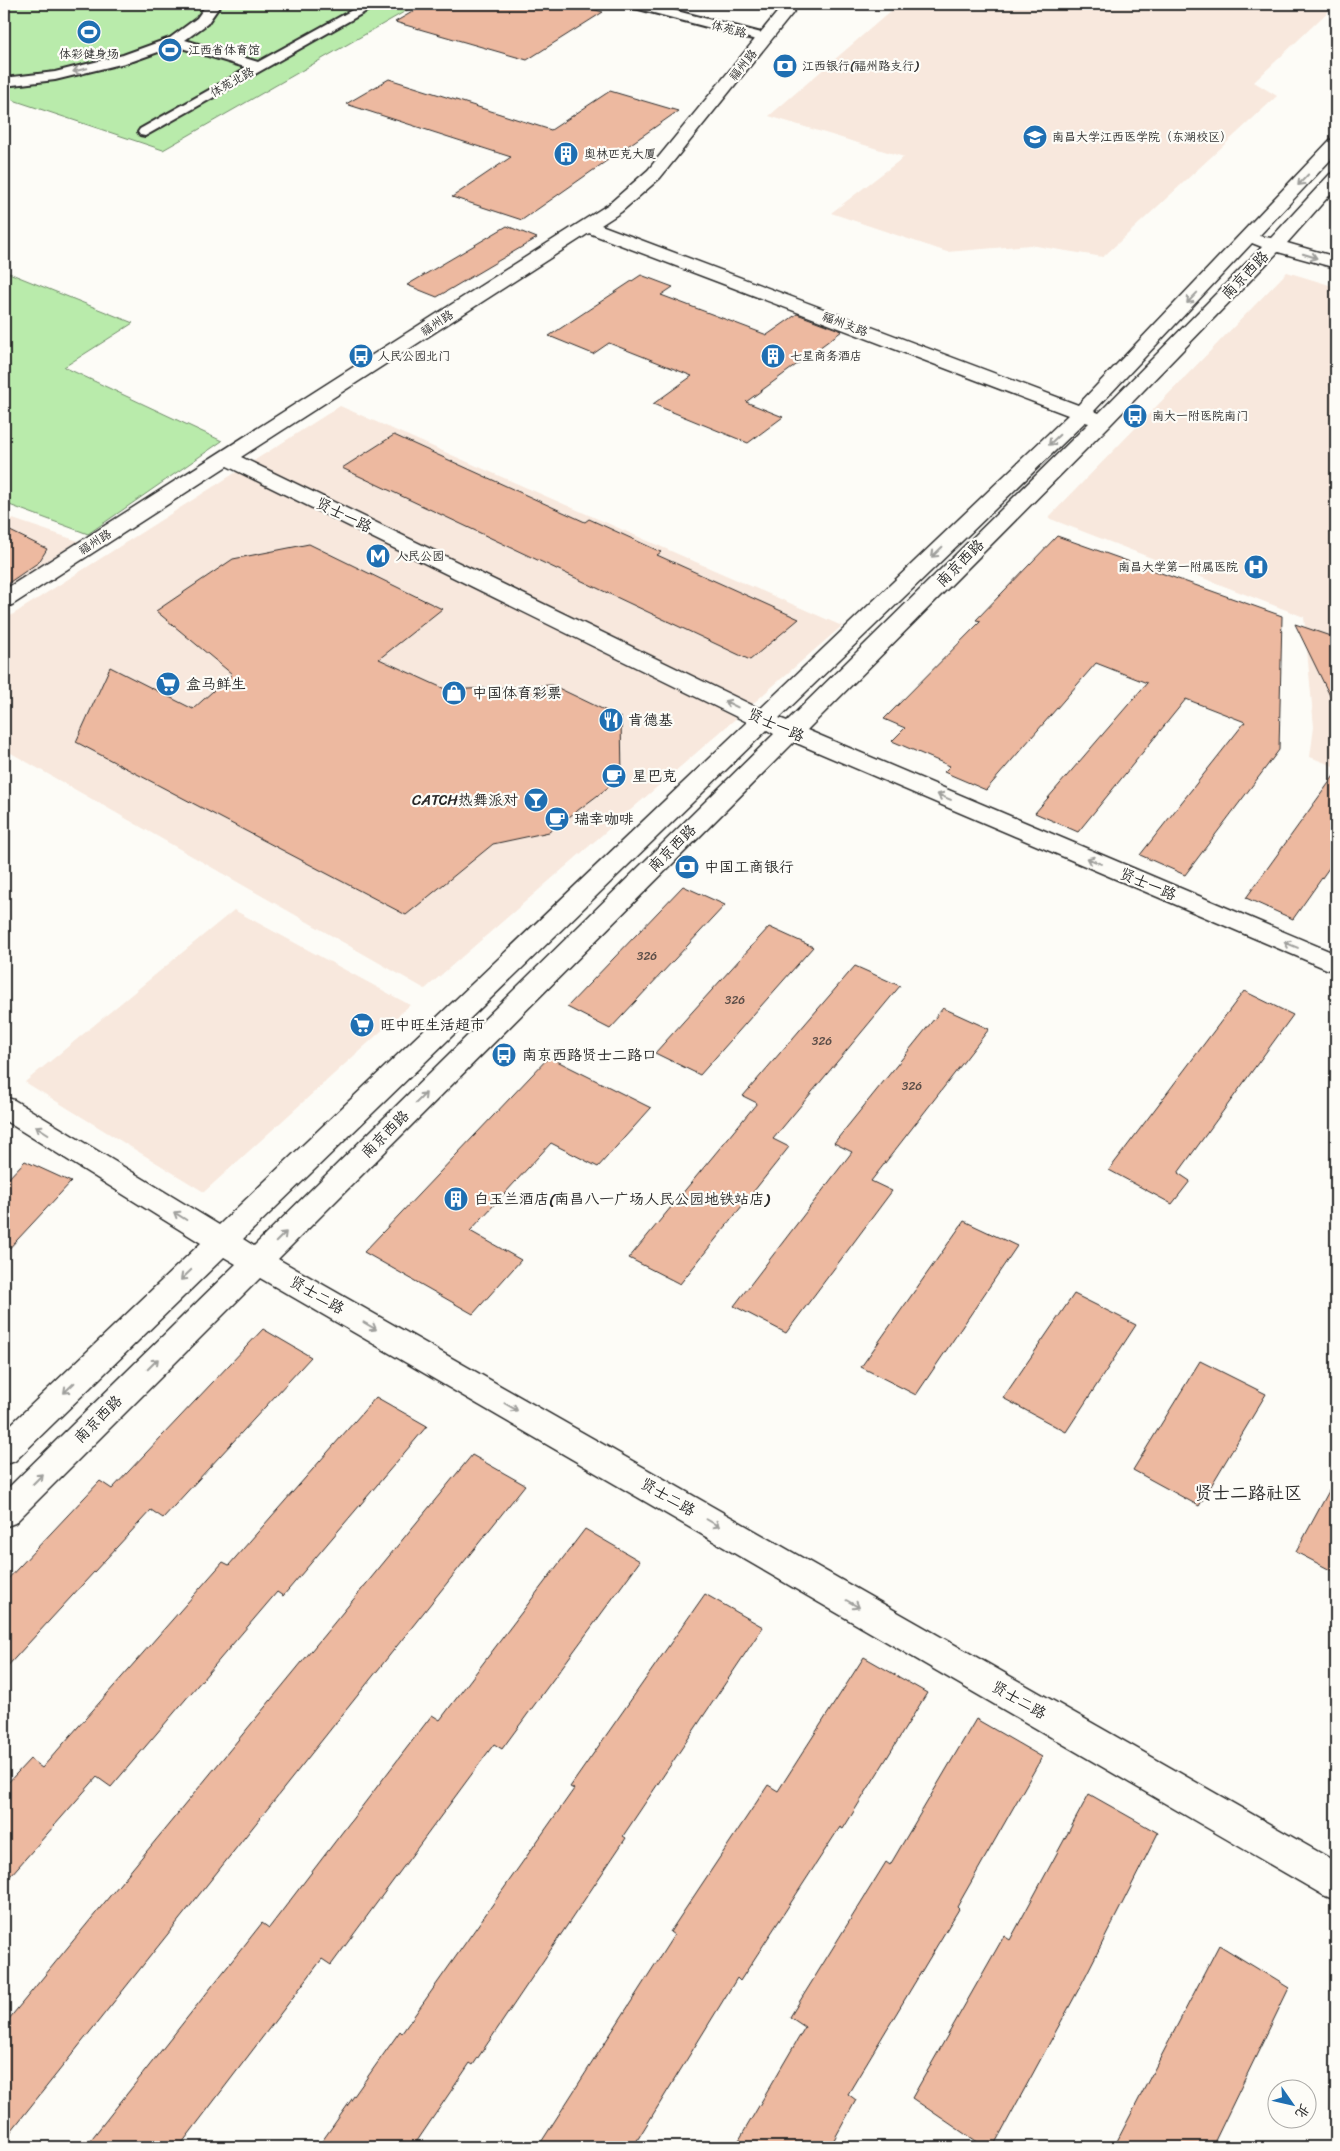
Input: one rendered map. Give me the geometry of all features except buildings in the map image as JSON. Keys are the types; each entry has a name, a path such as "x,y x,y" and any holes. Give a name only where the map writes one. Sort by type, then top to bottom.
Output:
{"street":[{"path":"4,82 55,76 128,58 175,41 202,21 214,4"},
{"name":"体苑北路","path":"145,132 372,4"},
{"name":"体苑路","path":"636,4 764,38"},
{"name":"福州路","path":"4,600 615,208 654,174 792,4"},
{"path":"175,41 259,67"},
{"name":"南京西路","path":"4,1514 790,731 1092,417 1249,238 1336,144"},
{"name":"南京西路","path":"4,1451 763,720 1092,417 1275,245 1336,178"},
{"name":"福州支路","path":"587,226 1092,417"},
{"path":"1249,238 1336,264"},
{"name":"贤士一路","path":"228,458 763,720 1336,964"},
{"name":"贤士二路","path":"4,1107 222,1241 1336,1882"}],"shaded area":[{"name":"南昌大学江西医学院（东湖校区）","path":"899,4 1336,4 1254,82 1277,96 1103,257 1030,245 947,252 831,213 904,157 769,116"},
{"name":"南昌大学第一附属医院","path":"1287,272 1336,287 1336,767 1310,757 1314,727 1304,617 1048,518"},
{"path":"340,406 842,626 425,989 4,749 4,620"},
{"path":"4,516 78,541 4,588"},
{"path":"234,910 410,1005 204,1192 25,1082"}],"green space":[{"name":"江西省体育馆","path":"4,4 418,4 163,150 4,97"},
{"path":"4,271 133,323 64,367 222,441 88,534 4,503"}],"place":[{"name":"体彩健身场","path":"89,32"},
{"name":"江西省体育馆","path":"170,50"},
{"name":"江西银行(福州路支行)","path":"785,66"},
{"name":"南昌大学江西医学院（东湖校区）","path":"1035,137"},
{"name":"奥林匹克大厦","path":"566,154"},
{"name":"人民公园北门","path":"361,356"},
{"name":"七星商务酒店","path":"773,356"},
{"name":"南大一附医院南门","path":"1135,416"},
{"name":"人民公园","path":"378,556"},
{"name":"南昌大学第一附属医院","path":"1256,567"},
{"name":"盒马鲜生","path":"168,684"},
{"name":"中国体育彩票","path":"454,693"},
{"name":"肯德基","path":"611,720"},
{"name":"星巴克","path":"614,776"},
{"name":"CATCH热舞派对","path":"536,800"},
{"name":"瑞幸咖啡","path":"557,819"},
{"name":"中国工商银行","path":"687,867"},
{"name":"旺中旺生活超市","path":"362,1025"},
{"name":"南京西路贤士二路口","path":"504,1055"},
{"name":"白玉兰酒店(南昌八一广场人民公园地铁站店)","path":"456,1199"}],"district":[{"name":"贤士二路社区","path":"1248,1493"}]}
